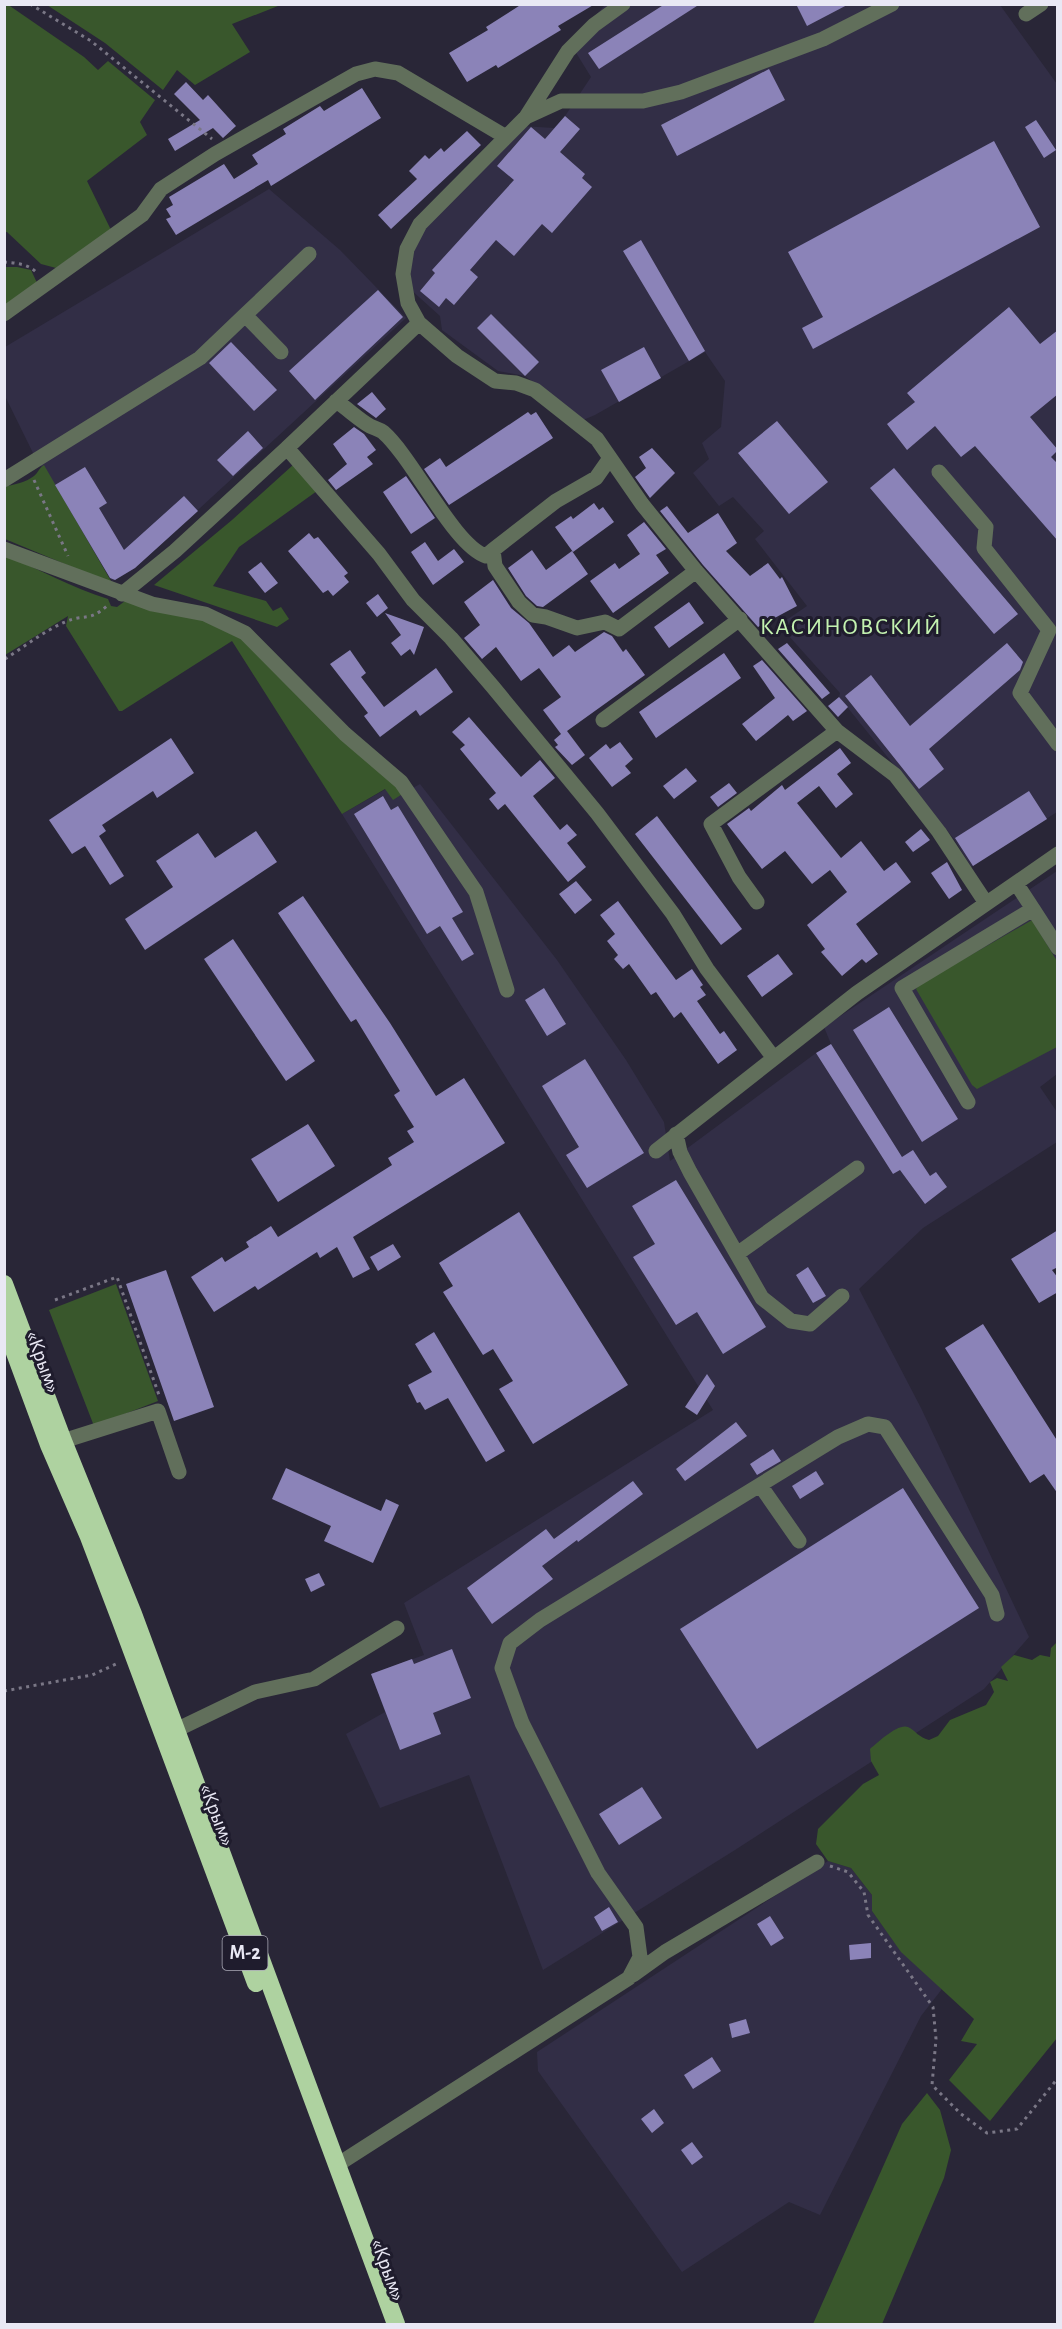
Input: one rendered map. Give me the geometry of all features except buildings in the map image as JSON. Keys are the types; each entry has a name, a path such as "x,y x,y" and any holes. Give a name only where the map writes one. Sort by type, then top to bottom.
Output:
{"highway":[{"path":"4,1284 63,1441 133,1614 396,2325"},
{"name":"«Крым»","path":"4,1323 49,1445 121,1621 384,2325"}],"street":[{"path":"623,4 594,25 568,51 526,117 420,224 407,249 403,274 408,303 419,323 457,356 495,381 516,383 535,390 597,439 642,504 696,571 837,731 895,775 939,832 986,903"},
{"path":"526,117 561,101 643,101 681,92 823,39 892,4"},
{"path":"1026,14 1041,4"},
{"path":"4,314 98,249 142,215 161,189 224,149 356,74 375,69 398,73 506,136"},
{"path":"4,480 200,358 309,254"},
{"path":"245,315 281,352"},
{"path":"122,594 175,551 419,323"},
{"path":"336,401 370,426 382,431 400,452 460,536 477,553 486,556 556,501 596,478 610,458"},
{"path":"287,448 379,554 413,600 451,638 597,813 673,914 707,969 773,1057"},
{"path":"939,472 986,527 984,548 1049,630 1020,693 1058,744"},
{"path":"4,549 152,604 205,614 245,633 345,734 401,782 476,892 507,990"},
{"path":"493,550 495,566 519,602 533,615 577,628 605,622 619,629 696,571"},
{"path":"603,720 740,619"},
{"path":"757,902 739,877 711,824 837,731"},
{"path":"656,1151 857,993 1058,854"},
{"path":"1016,883 1058,948"},
{"path":"968,1102 902,988 1033,909"},
{"path":"676,1134 680,1152 762,1298 791,1321 810,1324 842,1296"},
{"path":"737,1254 857,1168"},
{"path":"63,1441 159,1411 179,1472"},
{"path":"628,1978 640,1957 636,1927 598,1873 522,1723 502,1668 510,1643 540,1620 838,1437 868,1424 885,1427 992,1595 997,1614"},
{"path":"760,1485 799,1541"},
{"path":"176,1730 255,1692 314,1679 397,1628"},
{"path":"337,2165 665,1952 817,1862"}],"path":[{"path":"30,4 91,41 224,149"},
{"path":"4,262 32,268 48,282"},
{"path":"28,467 77,577"},
{"path":"5,659 65,622 98,614 122,594"},
{"path":"55,1300 117,1277 162,1403 159,1411"},
{"path":"4,1690 92,1675 116,1664 118,1653"},
{"path":"817,1862 848,1872 864,1892 868,1915 933,2007 936,2039 932,2085 961,2114 987,2133 1017,2129 1058,2078"}],"shaded area":[{"path":"605,5 1000,5 1057,84 1057,812 971,867 954,839 839,697 840,693 779,625 807,606 755,539 764,531 733,497 719,506 693,473 709,459 702,443 721,427 725,381 705,352 583,420 525,376 498,371 442,330 440,316 410,289 409,278 414,250 424,229 522,126 554,128 565,116 591,77 570,43"},
{"path":"269,189 340,250 406,318 135,568 112,581 33,453 5,396 5,347"},
{"path":"420,784 557,960 626,1060 664,1122 670,1161 816,1053 893,1174 907,1165 831,1044 824,1027 1057,871 1057,1074 1040,1087 1057,1112 1057,1142 923,1228 859,1289 921,1408 1029,1637 984,1689 735,1850 543,1970 469,1775 380,1808 346,1734 385,1712 371,1674 424,1655 404,1603 713,1410 342,814 386,789 404,793"},
{"path":"828,1861 851,1868 872,1895 872,1911 901,1951 942,1989 921,2016 820,2215 789,2202 682,2272 538,2071 537,2052"}],"green space":[{"path":"7,4 84,57 98,70 108,61 155,100 140,122 147,135 87,181 111,230 56,268 41,264 5,232 4,5"},
{"path":"277,4 278,6 232,24 250,52 195,85 177,70 163,90 105,43 47,5"},
{"path":"5,267 31,270 38,285 5,318"},
{"path":"44,465 111,581 108,582 5,539 4,487 31,478"},
{"path":"293,465 317,491 239,547 213,586 266,601 273,611 281,607 289,619 277,627 154,585 232,520"},
{"path":"4,555 108,599 111,606 117,607 125,601 197,618 244,637 404,793 393,800 385,789 342,814 232,641 122,711 119,711 66,626 68,616 5,655"},
{"path":"1032,920 1057,961 1057,1047 977,1089 972,1085 916,989 920,984"},
{"path":"116,1284 158,1401 94,1426 49,1310"},
{"path":"1057,1642 1057,2038 990,2121 949,2080 977,2044 961,2041 974,2019 901,1952 872,1911 872,1895 851,1868 828,1861 816,1844 818,1829 863,1784 879,1775 871,1761 870,1749 882,1738 904,1727 908,1727 929,1740 938,1736 950,1720 986,1705 994,1692 990,1682 997,1678 1008,1681 1001,1667 1014,1655 1032,1660 1040,1655 1050,1657 1051,1648"},
{"path":"927,2093 940,2110 951,2150 944,2178 882,2324 813,2324 902,2124"}],"district":[{"name":"КАСИНОВСКИЙ","path":"851,627"}]}
